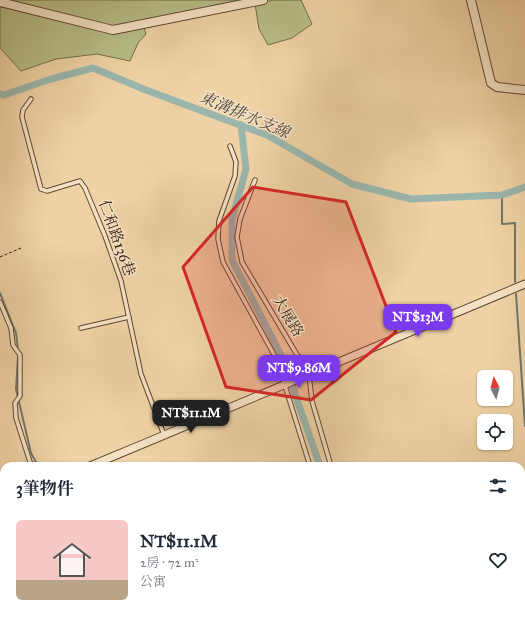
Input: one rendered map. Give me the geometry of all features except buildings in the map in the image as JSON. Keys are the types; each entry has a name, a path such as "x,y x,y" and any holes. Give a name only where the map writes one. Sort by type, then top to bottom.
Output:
{"street":[{"path":"0,2 113,30 263,0"},
{"path":"471,0 491,83 498,87 525,90"},
{"path":"100,462 286,385 376,345 525,284"}],"lane":[{"name":"仁和路136巷","path":"32,99 23,110 22,117 42,189 47,190 80,181 85,188 105,236 118,275 129,317 141,374 164,435"},
{"path":"230,146 236,162 235,176 218,222 218,239 223,262 277,360 309,462"},
{"name":"大展路","path":"255,180 240,219 237,237 242,262 307,376 312,401 330,462"},
{"path":"0,302 11,328 13,345 20,355 20,396 15,403 16,418 30,462"},
{"path":"82,328 129,317"}],"path":[{"path":"0,257 21,248"}],"highlighted area":[{"path":"253,187 346,202 396,332 311,400 226,387 183,267"}],"green space":[{"path":"1,0 245,0 120,26 107,26"},
{"path":"274,0 301,0 312,24 292,38 268,45 259,29 255,4"},
{"path":"0,4 69,23 113,32 144,28 146,34 138,43 130,61 97,54 56,59 21,71 0,48"}],"waterway":[{"name":"東溝排水支線","path":"0,94 4,95 51,79 93,68 146,90 267,135 352,184 411,199 502,195 525,187"},
{"path":"241,125 246,169 232,219 232,260 282,357 319,462"},
{"path":"502,195 502,224 515,223 515,282"},
{"path":"0,293 16,333 18,350"},
{"path":"516,294 525,426"},
{"path":"18,357 16,389 31,453 36,462"}]}
